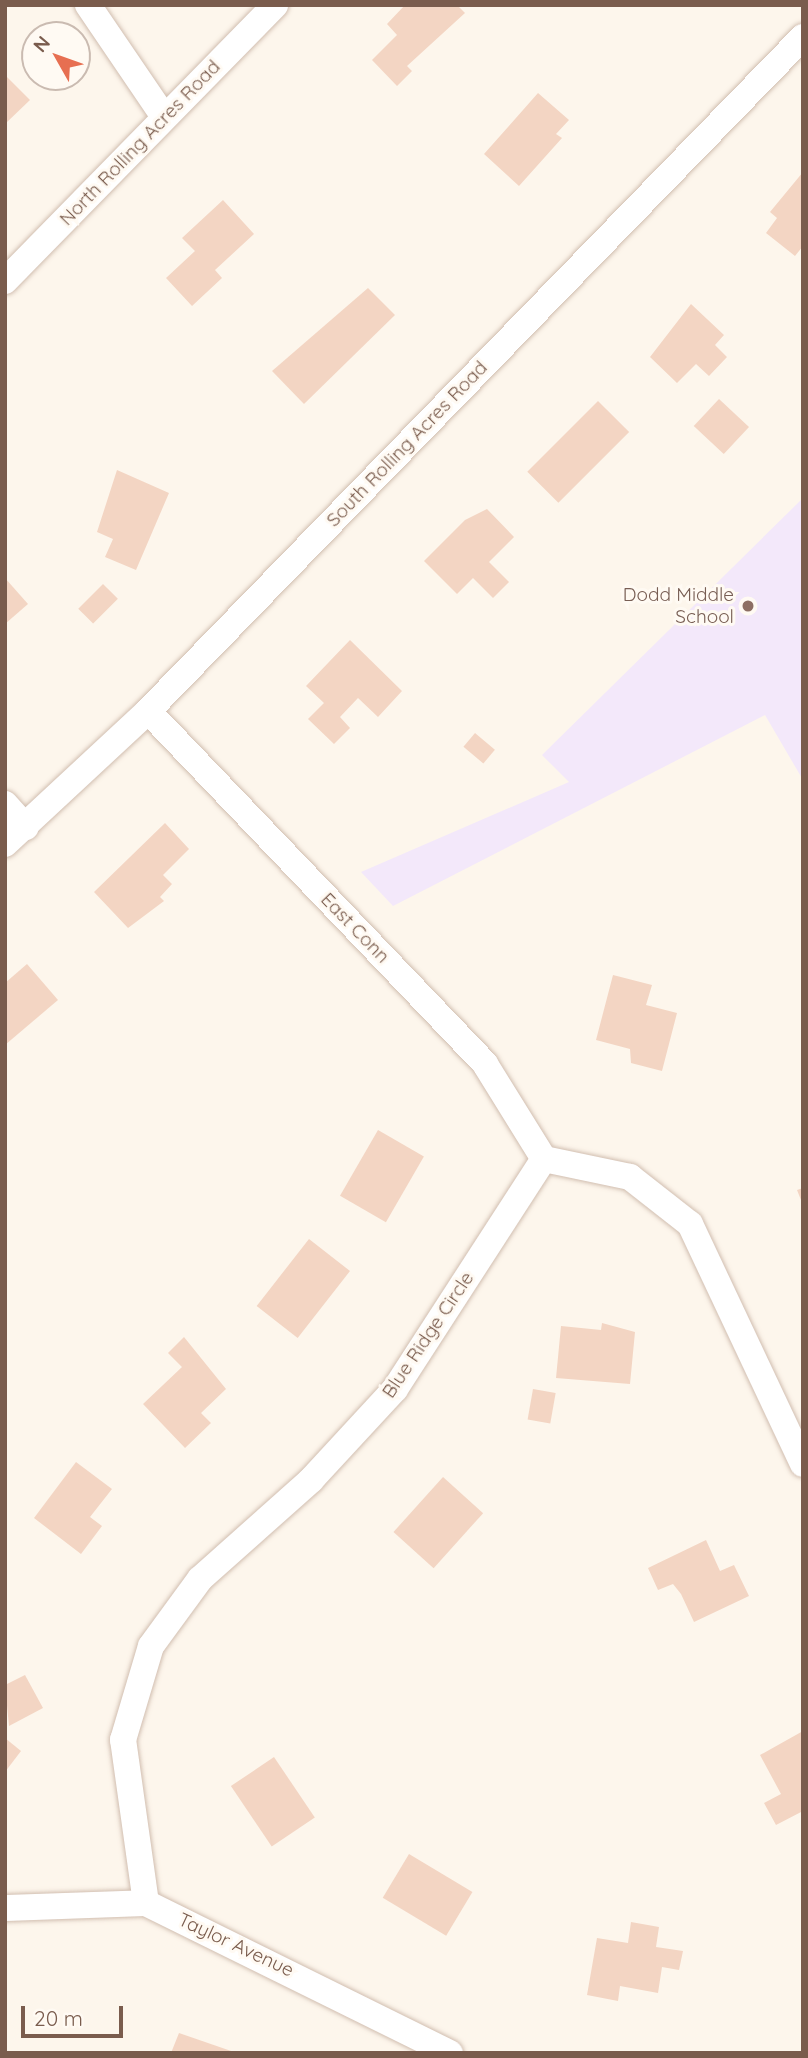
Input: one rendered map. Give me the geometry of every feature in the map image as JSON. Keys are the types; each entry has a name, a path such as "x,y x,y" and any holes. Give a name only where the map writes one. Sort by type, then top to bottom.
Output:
{"street":[{"path":"88,5 164,117"},
{"name":"North Rolling Acres Road","path":"5,281 275,5"},
{"name":"South Rolling Acres Road","path":"5,844 148,711 803,37"},
{"name":"East Conn","path":"148,711 485,1064 544,1159"},
{"path":"5,804 26,827"},
{"path":"544,1159 630,1177 690,1224 803,1464"},
{"name":"Blue Ridge Circle","path":"146,1903 122,1740 151,1646 200,1579 311,1480 395,1389 544,1159"},
{"name":"Taylor Avenue","path":"5,1908 146,1903 450,2053"}],"shaded area":[{"name":"Dodd Middle School","path":"803,498 803,780 765,715 393,906 361,872 569,782 542,755"}],"building":[{"path":"405,5 457,5 465,13 407,66 412,71 397,86 372,60 397,35 387,24"},
{"path":"5,75 30,100 5,124"},
{"path":"538,93 569,120 556,134 562,138 519,186 484,154"},
{"path":"803,172 803,246 795,256 766,233 777,218 770,212"},
{"path":"223,200 254,234 215,270 222,278 192,306 166,278 195,251 182,238"},
{"path":"368,288 395,315 304,404 272,371"},
{"path":"691,304 724,335 715,345 727,357 709,376 696,364 677,383 650,357"},
{"path":"719,399 749,427 724,454 694,426"},
{"path":"598,401 629,432 558,503 527,472"},
{"path":"117,470 169,493 136,570 105,557 113,539 97,532"},
{"path":"487,509 514,537 489,562 509,582 493,598 473,578 457,594 424,561 465,520"},
{"path":"5,578 28,604 5,624"},
{"path":"103,584 118,599 93,624 78,609"},
{"path":"350,640 402,691 378,717 358,698 340,717 350,728 334,744 308,719 324,703 306,686"},
{"path":"475,733 495,750 483,764 463,747"},
{"path":"165,823 189,849 163,875 172,884 160,897 164,901 128,928 94,892"},
{"path":"27,964 58,1000 5,1045 5,983"},
{"path":"613,975 652,985 646,1005 677,1013 662,1071 631,1063 630,1049 596,1040"},
{"path":"378,1130 424,1156 386,1222 340,1196"},
{"path":"803,1188 803,1205 797,1190"},
{"path":"309,1239 350,1271 298,1338 257,1306"},
{"path":"602,1323 635,1332 630,1384 556,1378 561,1326 601,1330"},
{"path":"184,1337 226,1389 201,1413 211,1423 185,1448 143,1404 182,1367 168,1353"},
{"path":"533,1389 556,1393 550,1424 528,1420"},
{"path":"76,1462 112,1489 90,1517 102,1526 81,1554 34,1518"},
{"path":"443,1477 483,1513 434,1568 393,1532"},
{"path":"706,1540 720,1571 734,1565 749,1596 694,1622 681,1594 673,1584 658,1590 648,1568"},
{"path":"25,1675 43,1708 9,1726 5,1685"},
{"path":"803,1731 803,1811 776,1825 764,1803 781,1794 760,1755"},
{"path":"5,1738 21,1751 5,1772"},
{"path":"274,1757 315,1818 272,1847 231,1786"},
{"path":"409,1854 472,1892 446,1936 383,1898"},
{"path":"631,1922 659,1927 656,1947 683,1951 679,1970 662,1967 658,1993 620,1986 618,2001 587,1995 597,1938 628,1943"},
{"path":"179,2033 234,2052 234,2053 171,2053"}],"place":[{"name":"Dodd Middle School","path":"748,606"}]}
